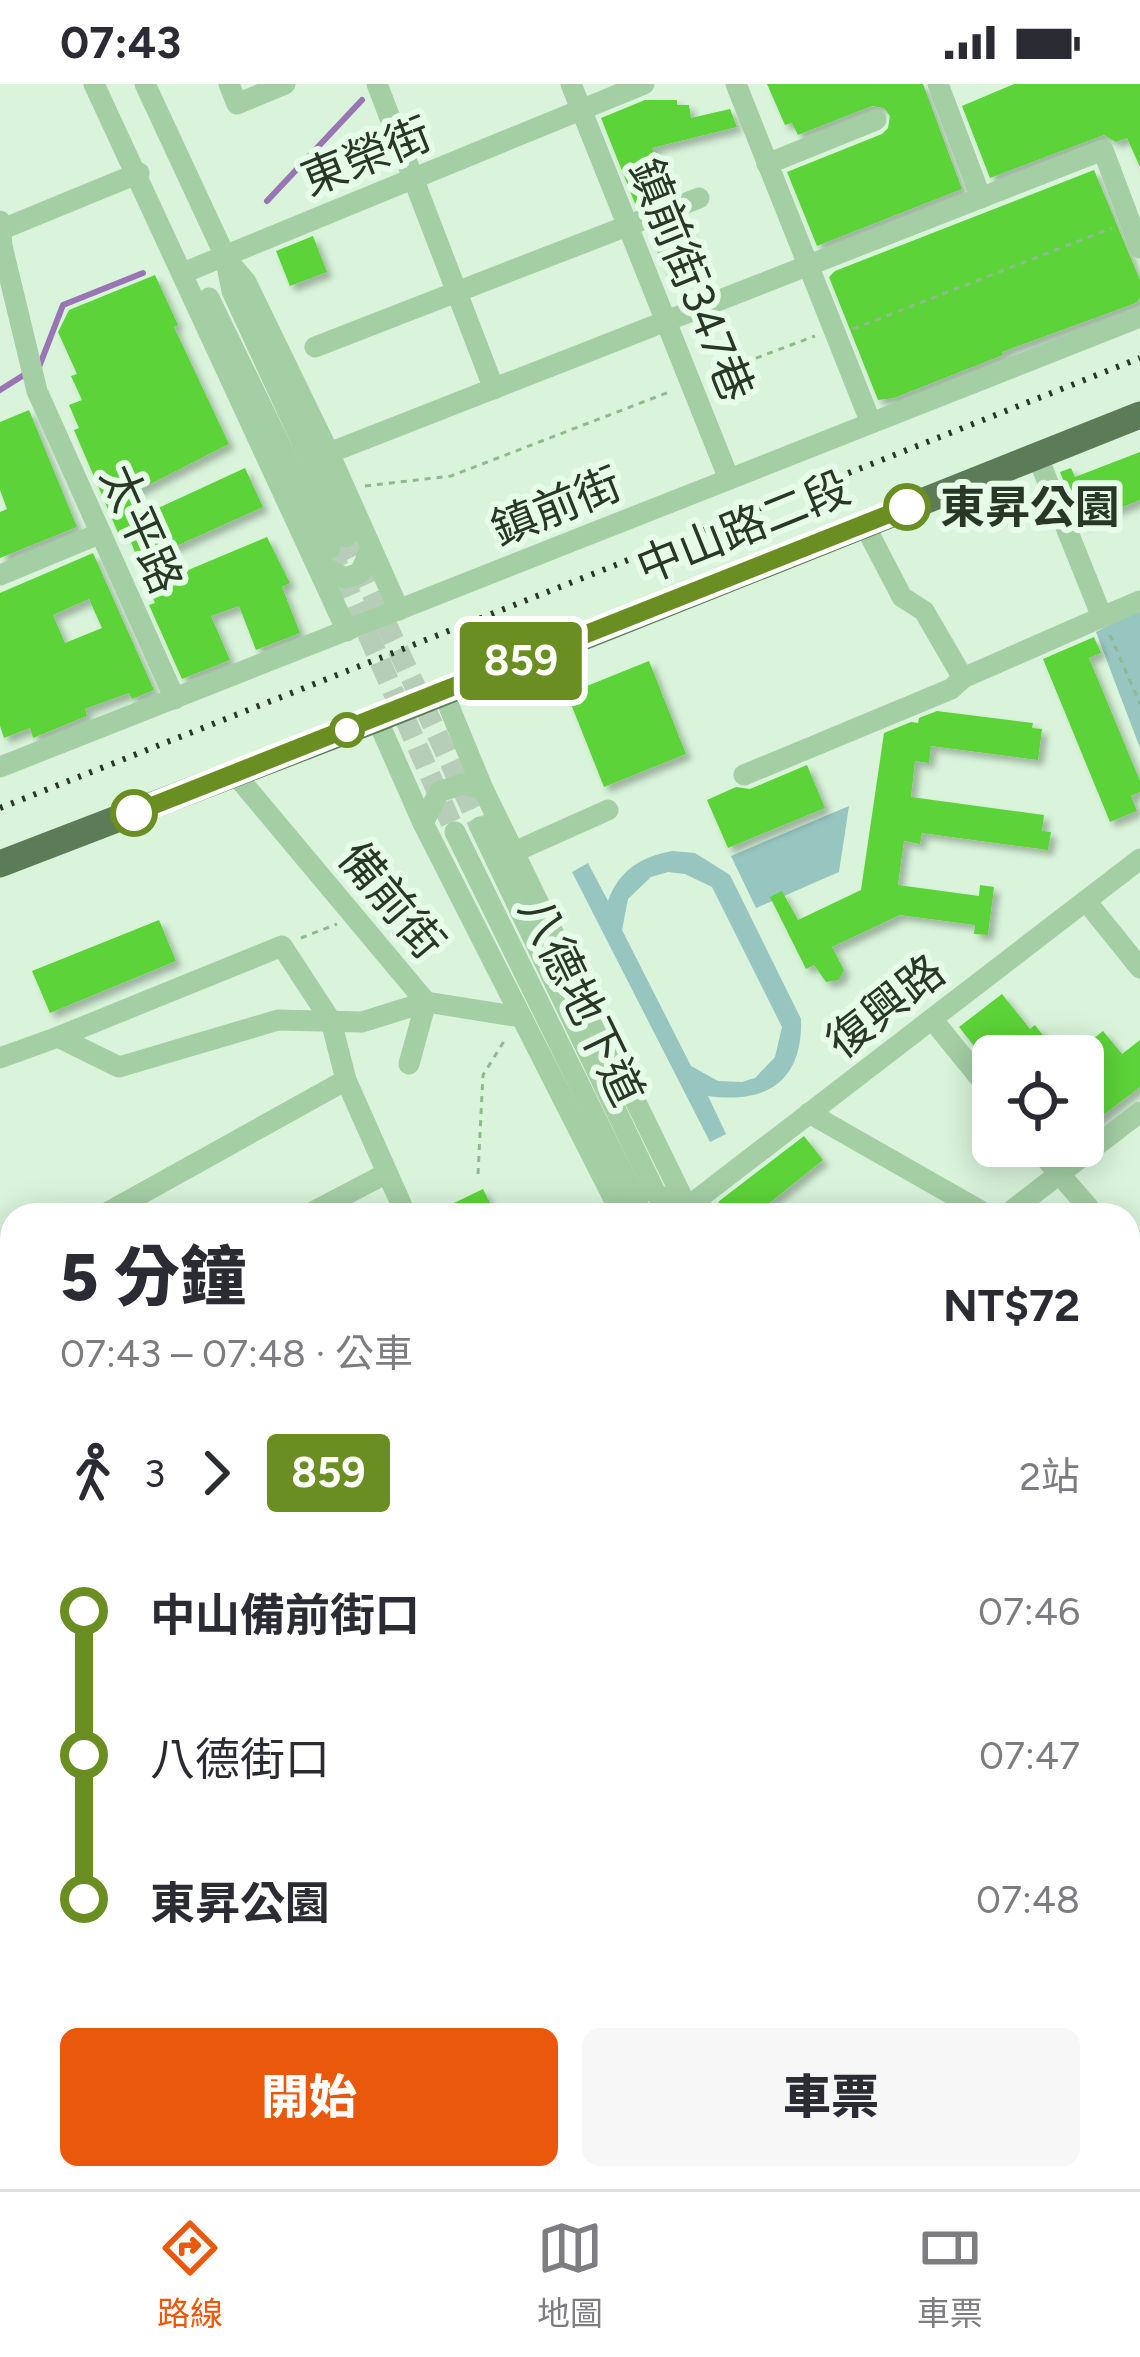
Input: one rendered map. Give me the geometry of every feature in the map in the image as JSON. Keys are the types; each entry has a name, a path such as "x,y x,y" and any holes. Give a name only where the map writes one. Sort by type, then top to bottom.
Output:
{"main road":[{"name":"中山路二段","path":"0,864 1140,415"}],"street":[{"path":"94,84 184,273 346,578 360,573 371,548"},
{"path":"145,84 225,256 246,282 329,453 399,610"},
{"path":"229,84 236,104 286,84"},
{"path":"377,84 494,389"},
{"name":"鎮前街347巷","path":"571,84 729,479"},
{"name":"東榮街","path":"184,273 644,84"},
{"path":"736,84 871,423"},
{"path":"945,86 981,198"},
{"path":"767,164 876,119"},
{"path":"329,453 1103,150 1140,248"},
{"path":"0,227 139,173"},
{"path":"315,347 699,198"},
{"name":"太平路","path":"0,227 37,391 176,699"},
{"path":"225,256 222,296 331,549 347,631"},
{"path":"184,273 222,296"},
{"name":"鎮前街","path":"0,767 1140,317"},
{"path":"1037,455 1102,617"},
{"path":"864,524 902,597 924,611 963,678"},
{"path":"0,575 101,533"},
{"path":"744,775 950,689 963,678 1140,601"},
{"path":"442,692 483,789 680,1203"},
{"path":"377,719 423,824 521,1017 636,1203"},
{"name":"備前街","path":"235,774 426,1002 521,1017"},
{"path":"423,824 439,792 462,784 483,789"},
{"path":"514,851 608,810"},
{"name":"八德地下道","path":"480,826 636,1203"},
{"name":"八德地下道","path":"455,832 636,1203"},
{"name":"復興路","path":"697,1203 1140,859"},
{"path":"1086,901 1140,968"},
{"path":"0,1058 282,946 331,1021 346,1080 401,1203"},
{"path":"58,1037 119,1067 278,1020 362,1022 426,1002"},
{"path":"409,1064 426,1002"},
{"path":"932,1019 972,1068"},
{"path":"144,1203 346,1080"},
{"path":"1022,1203 1140,1112"},
{"path":"809,1113 967,1203"},
{"path":"1052,1167 1084,1203"},
{"path":"330,1203 387,1173"}],"path":[{"path":"363,486 451,476 833,329 852,329 1130,222"},
{"path":"1102,617 1140,704"},
{"path":"282,946 355,916"},
{"path":"478,1174 483,1075 521,1017"}],"shaded area":[{"name":"東昇公園","path":"1140,608 1140,748 1096,632"},
{"path":"849,806 839,872 756,908 731,856"},
{"path":"695,853 730,875 801,1019 795,1059 777,1084 747,1096 708,1096 726,1134 710,1142 572,872 588,863 608,901 625,873 661,854","holes":["685,874 712,887 782,1027 775,1057 755,1078 718,1081 691,1066 622,930 628,899 651,877"]}],"building":[{"path":"767,84 923,84 962,189 817,246 787,172 882,134 890,116 884,108 872,106 798,135 792,123 785,125"},
{"path":"1014,84 1140,84 1140,167 1127,138 1116,142 1104,135 990,178 962,106"},
{"path":"645,100 677,100 677,105 689,105 691,118 730,109 737,127 652,148 671,193 636,206 601,118"},
{"path":"1094,170 1140,280 1136,303 894,398 878,400 829,277"},
{"path":"683,220 702,263 668,277 650,233"},
{"path":"313,236 327,272 290,286 276,251"},
{"path":"155,275 229,444 131,494 141,516 245,468 263,507 163,552 174,576 267,537 290,583 282,587 300,633 256,650 239,606 211,616 230,660 182,679 149,605 155,603 127,532 119,535 74,430 79,428 69,405 82,400 71,376 77,374 58,332 69,310"},
{"path":"29,410 77,527 0,558 0,512 7,509 0,490 0,422"},
{"path":"1140,452 1140,500 1081,524 1060,472 1071,468 1075,477"},
{"path":"93,553 154,690 132,699 129,693 85,709 87,716 33,738 30,728 4,738 0,726 0,593","holes":["89,599 102,628 65,643 53,615"]},
{"path":"1094,637 1101,653 1089,658 1140,781 1140,792 1131,796 1137,811 1110,822 1043,659"},
{"path":"649,661 686,754 604,787 567,694"},
{"path":"937,711 1033,723 1032,728 1042,729 1038,760 931,746 929,763 915,761 911,797 1044,815 1042,831 1051,832 1048,850 922,833 920,844 904,841 898,885 979,896 980,885 994,887 988,935 974,934 975,925 900,915 832,947 844,970 839,980 826,982 814,965 806,969 770,897 782,891 798,920 861,890 884,733 918,723 919,718"},
{"path":"807,765 825,808 728,848 707,800 736,787 750,789"},
{"path":"159,920 176,961 50,1013 32,971"},
{"path":"1002,994 1030,1029 1035,1025 1043,1035 972,1035 972,1043 959,1027"},
{"path":"1103,1031 1122,1054 1140,1040 1140,1087 1104,1114 1104,1035 1098,1035"},
{"path":"804,1136 823,1160 769,1203 718,1202"},
{"path":"483,1189 490,1203 454,1203"}],"waterway":[{"path":"267,201 362,100"},
{"path":"39,367 63,305 143,273"},
{"path":"0,390 27,373"}],"tunnel":[{"path":"346,537 480,827"},
{"path":"330,548 455,832"}],"railway":[{"path":"0,808 1140,358"}],"bus line":[{"name":"859","path":"134,813 907,507"}],"place":[{"name":"東昇公園","path":"907,507"}]}
